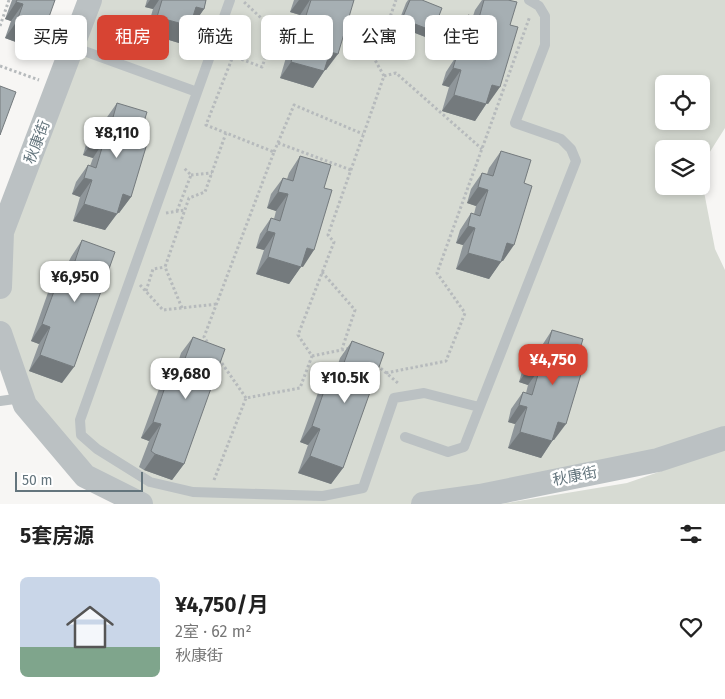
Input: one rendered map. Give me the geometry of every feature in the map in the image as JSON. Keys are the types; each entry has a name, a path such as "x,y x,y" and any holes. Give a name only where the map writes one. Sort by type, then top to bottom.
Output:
{"street":[{"name":"秋康街","path":"85,15 90,0"},
{"name":"秋康街","path":"0,287 2,232 68,60"},
{"path":"0,333 11,399 25,405 85,476 141,504"},
{"name":"秋康街","path":"423,504 480,496 658,460 725,438"}],"lane":[{"path":"230,0 80,420 81,435 97,449 150,482 192,492 323,496 363,488 394,398 424,393 479,407"},
{"path":"405,437 448,452 464,447 576,161 571,149 561,139 515,122 545,45 544,16 539,6 532,2"},
{"path":"87,52 197,92"}],"path":[{"path":"0,26 9,0"},
{"path":"241,0 275,31 262,67 233,56 206,125 274,152"},
{"path":"384,76 374,60 396,0"},
{"path":"386,373 446,360 465,312 437,273 532,2"},
{"path":"0,66 58,86"},
{"path":"384,76 396,73 482,149"},
{"path":"312,356 298,335 334,242 328,235 384,76"},
{"path":"246,398 204,337 274,152 294,105 363,134"},
{"path":"182,308 165,267 189,198 205,192 226,133"},
{"path":"278,143 351,170"},
{"path":"174,157 191,175"},
{"path":"191,175 212,173"},
{"path":"177,211 191,175"},
{"path":"146,291 153,269 165,267"},
{"path":"322,272 355,310 342,350"},
{"path":"131,276 163,310 217,304"},
{"path":"312,356 357,346"},
{"path":"246,398 300,388 312,356"},
{"path":"372,360 400,385 394,398"},
{"path":"210,492 246,398"}],"shaded area":[{"path":"90,0 725,0 725,128 710,152 710,140 655,140 655,195 705,195 715,249 725,270 725,438 423,504 141,504 85,476 25,405 0,333 2,232 67,60 87,60 87,15 84,15"},
{"path":"725,449 725,504 501,504 627,483"}],"building":[{"path":"17,0 55,0 50,15 19,15 23,4 16,2"},
{"path":"162,0 206,0 204,9 196,7 193,15 179,15 179,23 169,20 169,15 158,15"},
{"path":"311,0 354,0 350,15 343,15 343,37 338,54 333,53 333,15 306,15"},
{"path":"410,0 422,0 442,8 439,15 425,15 425,28 415,24 415,15 404,15"},
{"path":"484,0 517,2 510,25 518,27 500,87 492,85 486,104 454,95 461,70 453,68 455,60 497,60 497,15 480,15"},
{"path":"292,60 327,60 324,71 291,62"},
{"path":"0,86 16,92 0,135"},
{"path":"117,103 147,112 140,135 149,137 131,197 123,194 117,214 84,204 92,180 84,178 88,165 96,168 104,141 95,138 99,124 110,128"},
{"path":"501,151 531,160 524,183 532,186 514,245 507,243 501,262 468,253 475,228 468,226 471,213 480,216 488,190 478,187 482,173 493,176"},
{"path":"300,156 331,165 324,188 332,190 314,250 307,248 301,267 268,257 275,233 267,231 271,218 280,221 288,194 278,192 283,178 293,181"},
{"path":"82,240 115,252 74,367 40,355 50,327 42,324 64,264 73,267"},
{"path":"552,330 583,339 576,362 584,364 566,424 558,422 552,441 520,432 527,407 519,405 523,392 532,395 540,368 530,366 534,351 545,355"},
{"path":"193,337 225,349 184,464 151,451 161,424 153,422 174,361 183,364"},
{"path":"352,341 384,353 343,468 310,456 320,429 312,426 333,365 342,368"}]}
